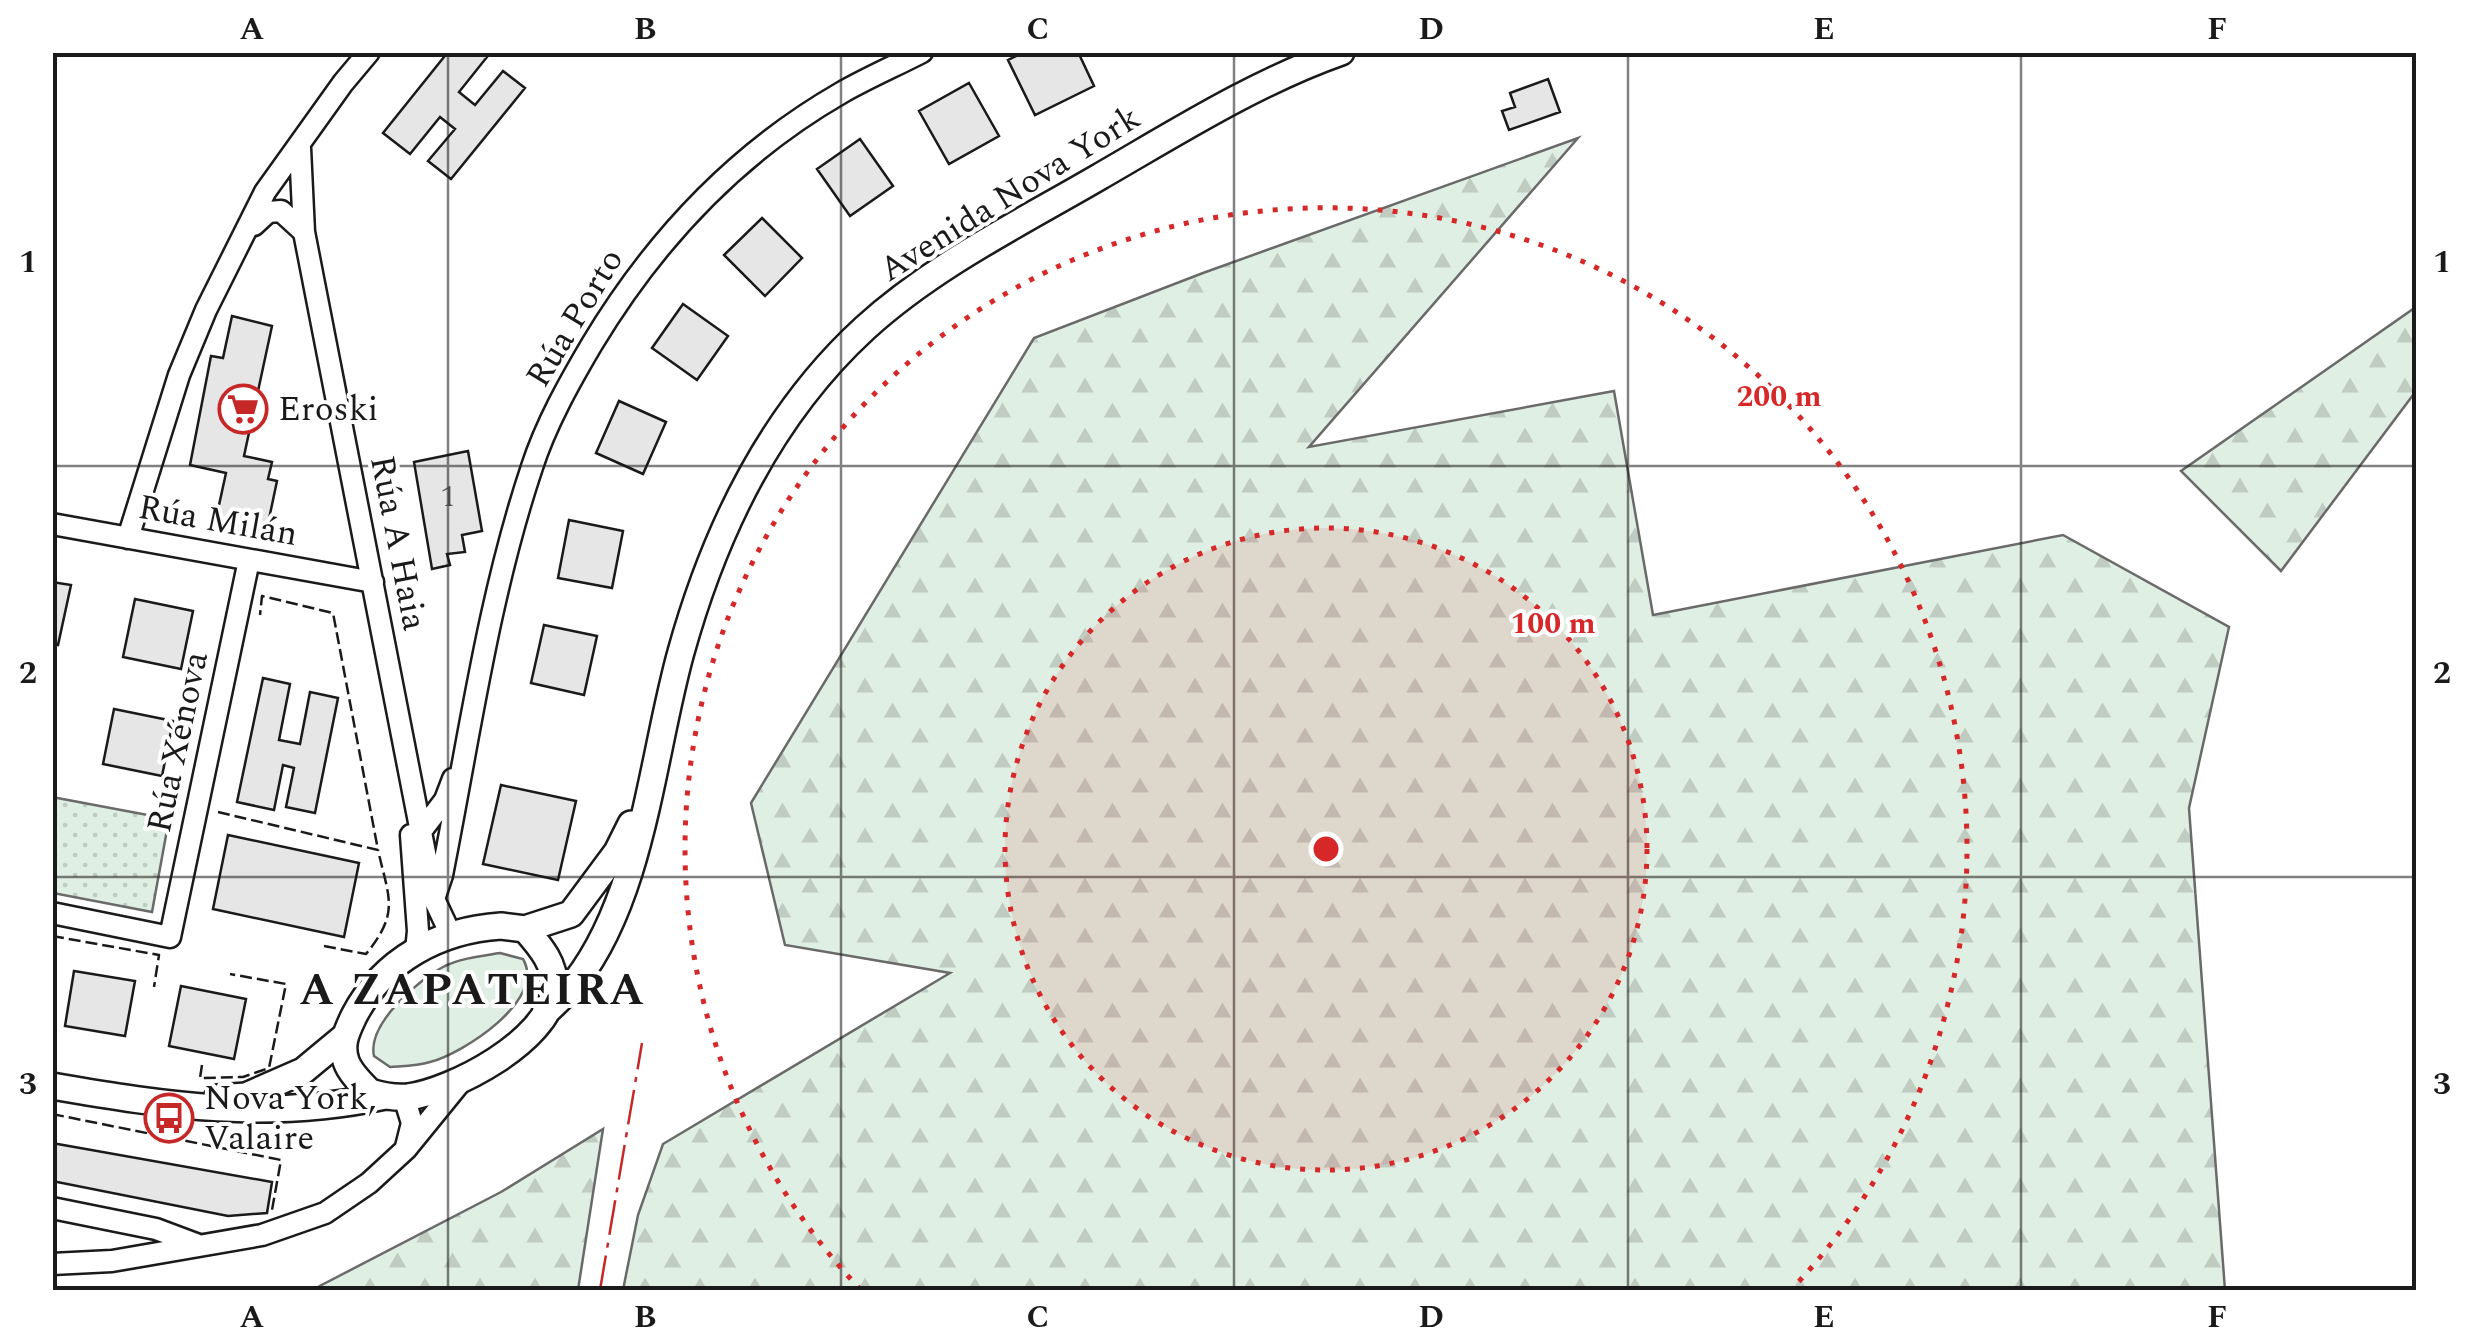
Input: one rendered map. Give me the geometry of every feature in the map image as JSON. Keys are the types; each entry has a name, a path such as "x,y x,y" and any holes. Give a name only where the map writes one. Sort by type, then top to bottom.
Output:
{"street":[{"path":"128,538 179,375 265,192 369,52"},
{"name":"Rúa Porto","path":"434,899 496,598 532,464 572,377 622,294 724,178 769,141 840,94 922,52"},
{"name":"Avenida Nova York","path":"545,1014 576,981 612,917 630,870 681,653 712,552 740,491 779,428 820,375 864,328 965,255 1191,124 1340,52"},
{"name":"Rúa A Haia","path":"300,148 304,232 434,899 450,933"},
{"path":"240,243 268,212 281,211 304,232"},
{"name":"Rúa Milán","path":"52,524 372,582"},
{"name":"Rúa Xénova","path":"52,913 170,937 249,560"},
{"path":"410,774 429,780 445,777 468,745"},
{"name":"Rúa Porto","path":"421,830 445,800 468,745"},
{"name":"Rúa A Haia","path":"410,774 416,951"},
{"name":"Avenida Nova York","path":"524,929 571,914 617,852 647,793"},
{"name":"Rúa A Haia","path":"412,852 421,830"},
{"path":"52,1086 161,1102 226,1110 274,1111 430,1093 462,1080 517,1046 545,1014 554,992 552,966 524,929 501,926 450,933 390,968 366,992 344,1037 303,1072 246,1096 161,1102"},
{"path":"344,1037 346,1061 357,1078 370,1092 394,1097 412,1123 406,1148"},
{"path":"52,1264 112,1260 262,1235 325,1213 369,1182 406,1148 462,1080"},
{"path":"52,1208 156,1228 196,1244"}],"green space":[{"path":"1578,138 1309,447 1614,391 1653,615 2063,535 2229,627 2189,808 2225,1290 623,1290 638,1215 663,1144 950,973 785,945 751,803 1034,338"},
{"path":"2416,307 2416,391 2281,571 2181,471"},
{"path":"52,797 169,819 152,912 53,893"},
{"path":"500,953 523,959 527,975 523,991 498,1023 461,1048 425,1063 390,1067 374,1056 378,1030 397,1004 422,981 452,963"},
{"path":"603,1129 578,1290 312,1290 501,1192"}],"building":[{"path":"448,52 481,52 487,57 459,92 475,105 503,71 525,88 451,179 428,161 455,129 440,117 410,154 383,133"},
{"path":"1024,52 1078,52 1094,86 1035,115 1008,60"},
{"path":"1548,79 1560,112 1509,130 1502,111 1515,107 1510,93"},
{"path":"969,83 999,136 949,164 919,111"},
{"path":"860,139 893,186 850,216 817,169"},
{"path":"762,218 802,258 765,296 724,255"},
{"path":"683,304 728,336 697,380 652,348"},
{"path":"232,316 272,326 244,456 272,462 268,479 277,481 265,538 214,528 226,473 190,465 211,356 223,358"},
{"path":"619,401 666,422 643,474 596,453"},
{"path":"468,451 482,531 462,535 465,552 447,554 450,565 432,569 414,462"},
{"path":"569,520 623,531 612,588 558,578"},
{"path":"52,582 71,585 58,645 52,644"},
{"path":"135,599 193,611 181,669 123,657"},
{"path":"544,625 597,636 584,695 531,683"},
{"path":"263,678 290,684 279,740 300,744 310,692 338,698 315,813 286,807 294,768 283,765 274,810 237,802"},
{"path":"114,709 173,721 162,776 103,764"},
{"path":"501,785 576,801 558,880 483,864"},
{"path":"228,835 359,863 344,937 213,909"},
{"path":"74,971 135,981 125,1036 65,1026"},
{"path":"181,986 246,999 234,1059 169,1046"},
{"path":"52,1143 272,1182 267,1213 228,1216 52,1181"}],"fence":[{"path":"218,812 378,850 333,613 262,596 260,615"},
{"path":"324,946 366,954 384,927 389,905 378,850"},
{"path":"52,936 159,955 154,987"},
{"path":"202,1065 200,1078 243,1077 269,1068 286,984 230,974"},
{"path":"52,1114 281,1160 272,1210"}],"power":[{"path":"600,1290 642,1043"}],"place":[{"name":"Eroski","path":"243,409"},
{"name":"Nova York, Valaire","path":"169,1118"}],"district":[{"name":"A ZAPATEIRA","path":"473,990"}]}
